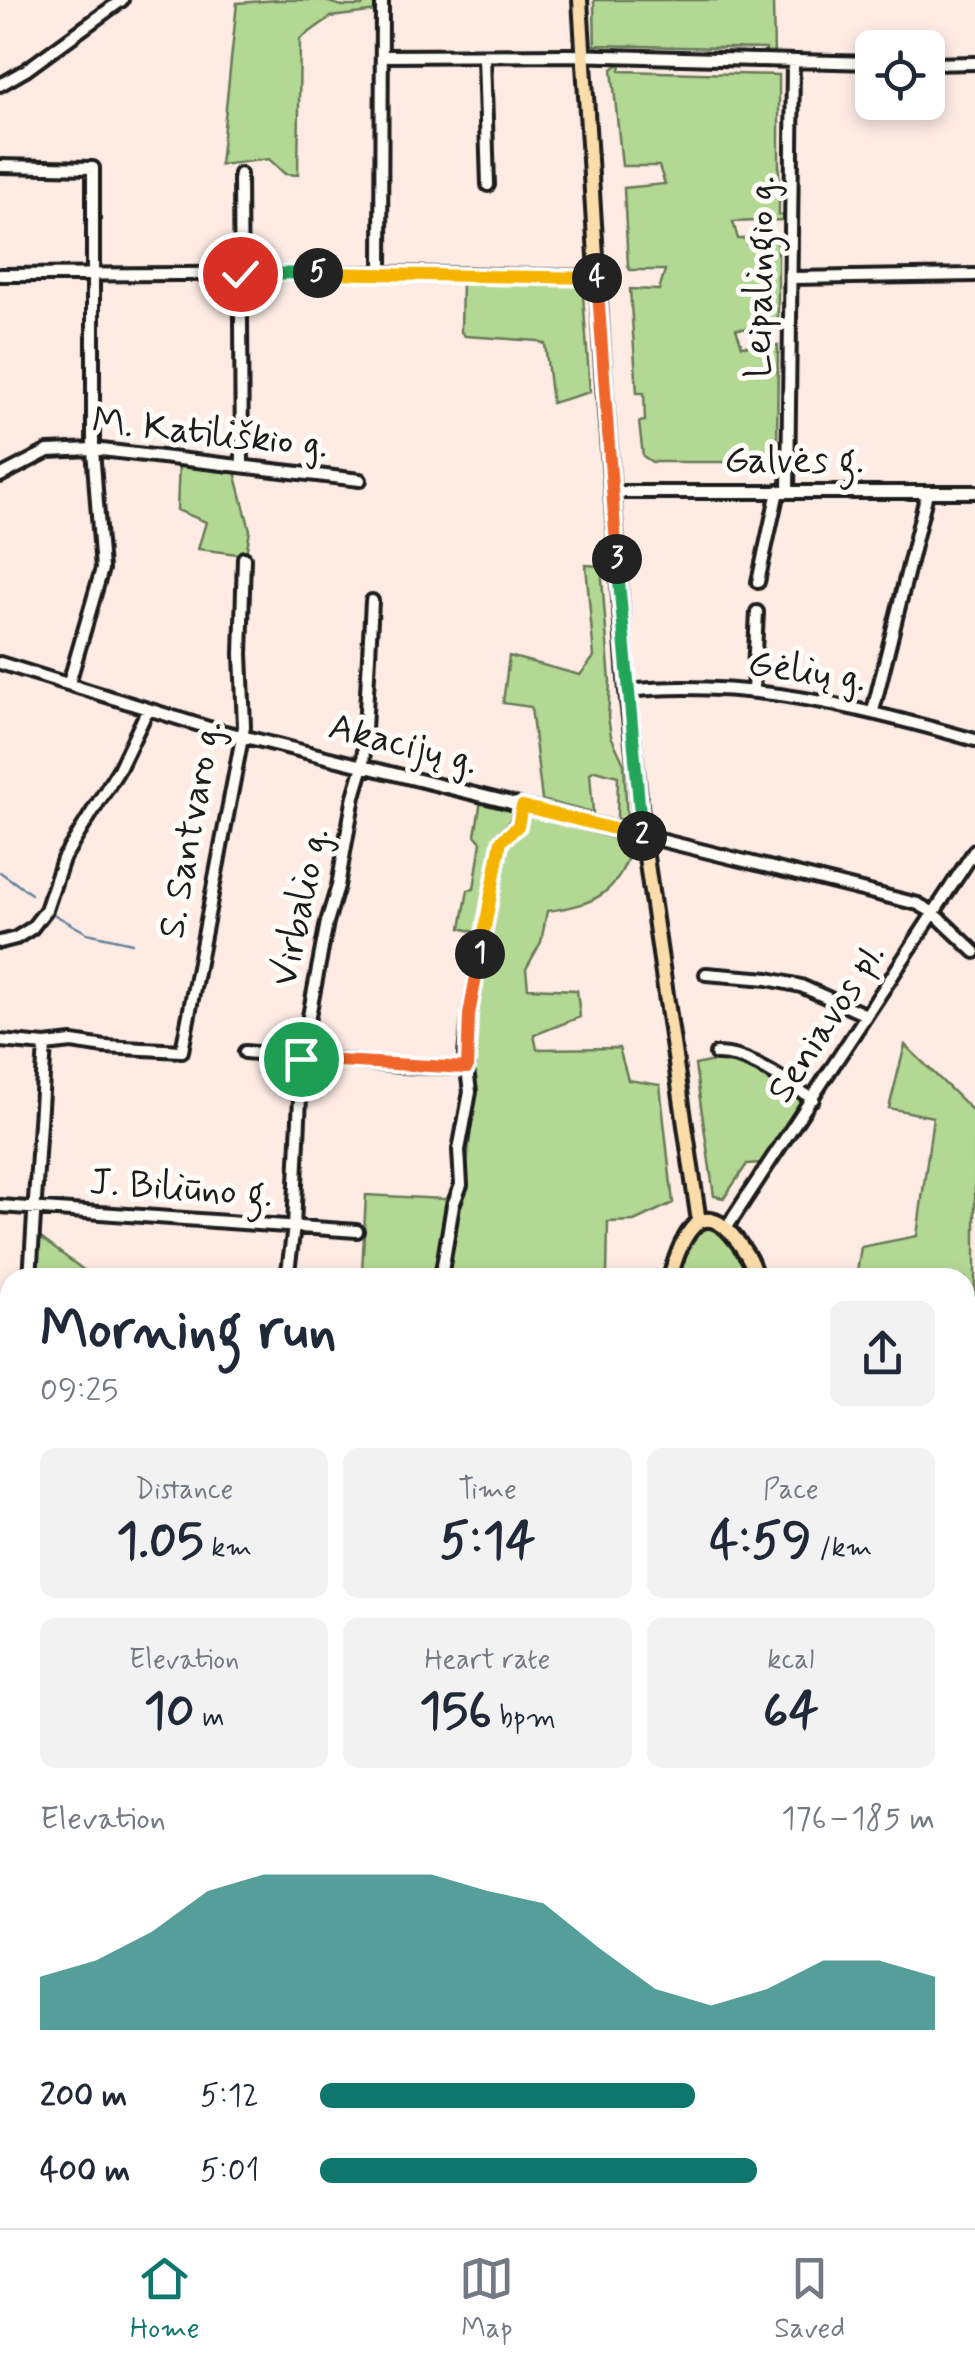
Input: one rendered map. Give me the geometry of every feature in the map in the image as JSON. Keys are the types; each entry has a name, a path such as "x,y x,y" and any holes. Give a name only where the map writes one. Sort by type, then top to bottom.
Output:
{"main road":[{"path":"580,0 627,691 699,1222"},
{"path":"673,1268 682,1239 699,1222 709,1220 727,1228 753,1268"}],"street":[{"path":"0,85 122,0"},
{"path":"380,273 382,0"},
{"path":"382,56 582,56 855,64"},
{"path":"484,56 488,185"},
{"name":"Leipalingio g.","path":"758,582 783,492 792,278 793,63"},
{"path":"945,64 975,63"},
{"path":"0,166 93,168 93,449 102,569 69,683"},
{"path":"240,174 242,464"},
{"path":"0,275 380,273 597,277"},
{"path":"792,278 975,275"},
{"name":"M. Katiliškio g.","path":"0,476 48,451 93,449 360,480"},
{"name":"Galvės g.","path":"612,492 975,492"},
{"path":"874,711 926,493"},
{"name":"S. Santvaro g.","path":"45,1045 72,1042 182,1051 242,736 244,558"},
{"name":"Virbalio g.","path":"288,1268 294,1227 301,1059 363,766 372,601"},
{"path":"753,692 756,612"},
{"name":"Akacijų g.","path":"0,664 147,711 918,904 934,913"},
{"name":"Gėlių g.","path":"627,691 753,692 874,711 975,740"},
{"path":"0,942 32,928 46,910 63,859 120,768 147,711"},
{"path":"442,1268 453,1204 461,1186 459,1150 470,1092 469,1015 501,841 518,826 522,806"},
{"name":"Seniavos pl.","path":"727,1228 975,850"},
{"path":"934,913 975,952"},
{"path":"706,974 801,986 866,1015"},
{"path":"0,1041 45,1045 31,1268"},
{"path":"244,1052 467,1068"},
{"path":"716,1054 748,1062 813,1100"},
{"name":"J. Biliūno g.","path":"0,1206 357,1231"}],"green space":[{"path":"322,0 362,6 364,0 377,0 377,11 331,17 300,39 298,175 285,174 269,159 220,165 237,3"},
{"path":"594,0 773,0 774,58 766,58 766,49 597,45 595,54"},
{"path":"621,62 620,71 779,75 779,215 787,216 783,220 733,222 738,239 778,238 778,323 786,324 785,327 736,329 742,346 778,345 777,455 752,451 748,462 652,462 643,456 639,422 645,421 644,393 637,393 630,289 659,290 665,270 630,270 628,266 624,188 665,184 659,166 622,166 612,69"},
{"path":"582,281 590,392 552,403 545,344 465,336 461,332 462,282"},
{"path":"179,463 234,468 250,530 246,555 198,549 206,522 177,510"},
{"path":"586,565 601,566 610,682 608,717 611,736 624,764 627,820 617,819 618,776 595,770 590,773 593,813 542,800 531,707 503,703 509,656 580,675 594,657"},
{"path":"481,801 633,844 620,875 603,894 580,905 547,911 541,942 526,969 528,988 577,990 580,1017 534,1035 537,1049 619,1048 628,1080 660,1085 673,1203 634,1221 608,1222 607,1268 362,1268 366,1195 463,1200 476,1084 472,1044 488,936 461,928 468,890 474,889 481,842 475,835"},
{"path":"905,1045 975,1113 975,1268 858,1268 861,1247 917,1236 933,1117 889,1108"},
{"path":"718,1060 742,1065 803,1100 761,1163 747,1164 724,1198 714,1196 695,1065"},
{"path":"701,1227 719,1231 733,1243 746,1268 679,1268 685,1243"},
{"path":"38,1236 81,1268 36,1268"}],"waterway":[{"path":"0,872 31,894"},
{"path":"55,915 87,933 132,943"}],"route":[{"path":"240,274 597,277 627,691 644,836 522,806 518,826 501,841 469,1015 467,1068 301,1059"}]}
